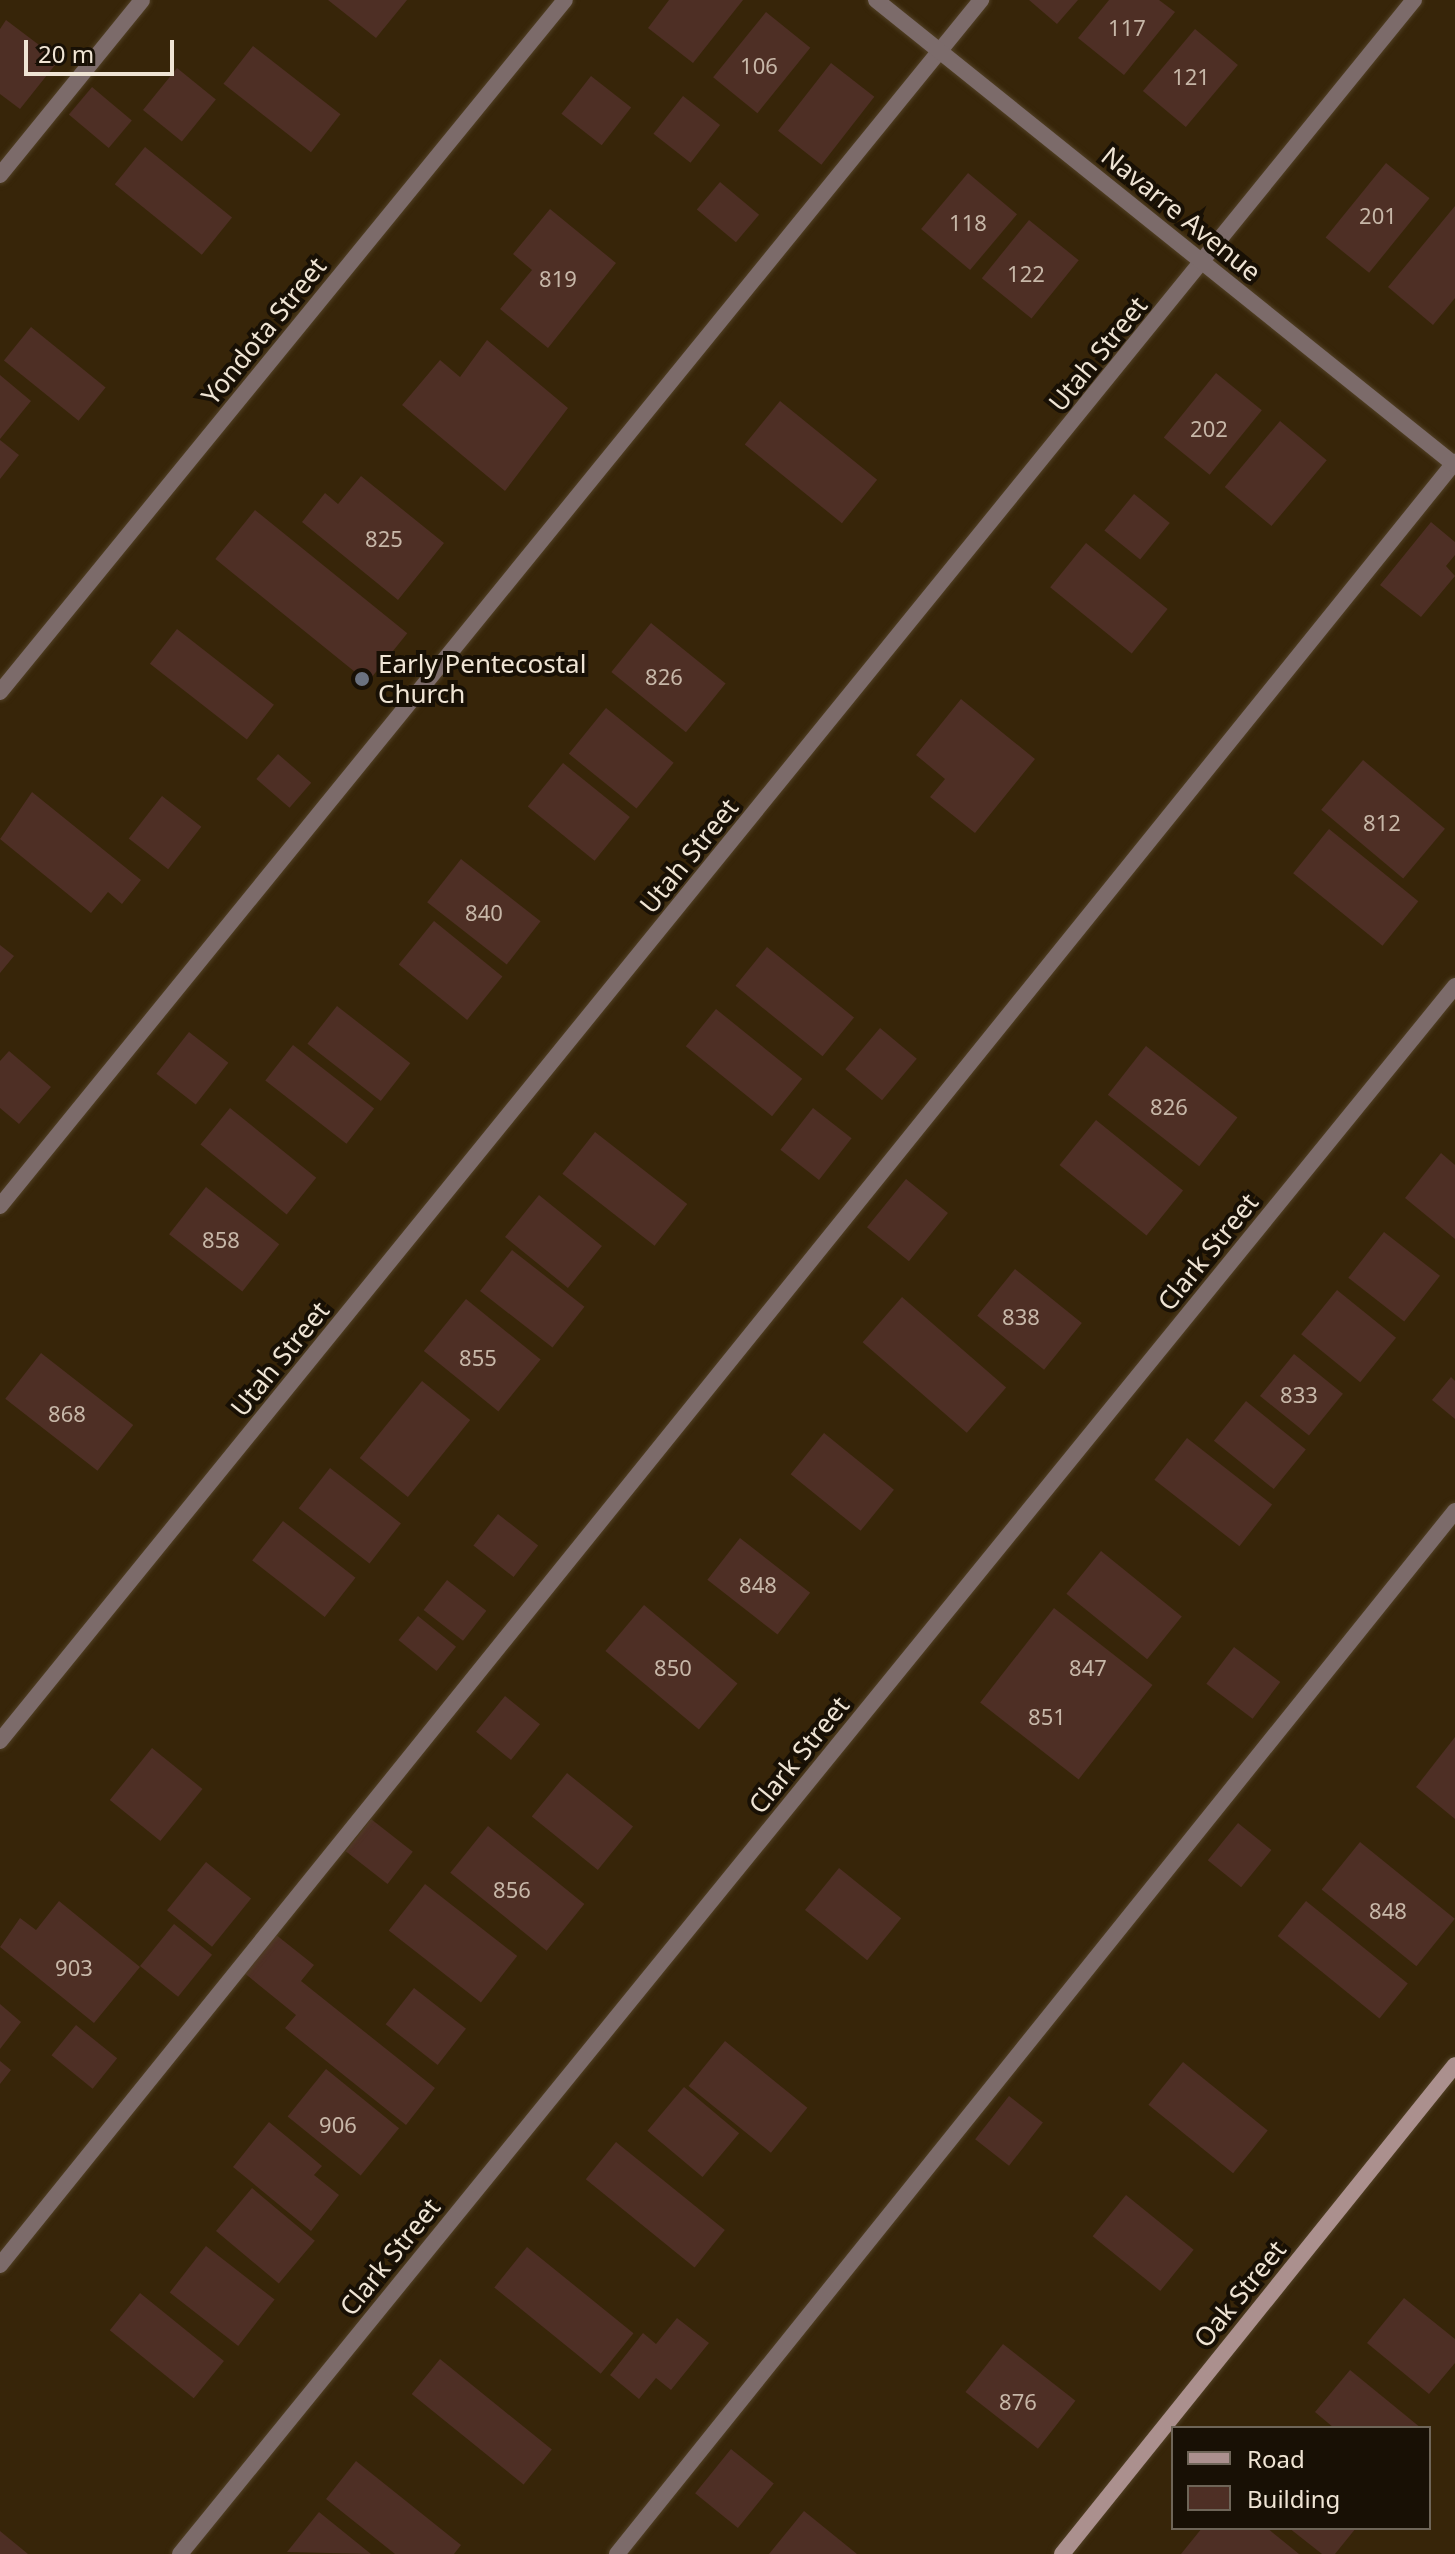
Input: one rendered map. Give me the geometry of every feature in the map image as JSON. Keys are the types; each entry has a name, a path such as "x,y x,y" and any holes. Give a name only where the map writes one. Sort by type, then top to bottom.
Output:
{"main road":[{"name":"Oak Street","path":"1062,2554 1455,2065"}],"street":[{"path":"0,175 142,0"},
{"name":"Yondota Street","path":"0,692 565,0"},
{"name":"Navarre Avenue","path":"876,0 1455,464"},
{"path":"0,1206 981,0"},
{"name":"Utah Street","path":"0,1741 1414,0"},
{"path":"0,2265 1455,464"},
{"name":"Clark Street","path":"180,2554 1455,986"},
{"path":"617,2554 1455,1511"}],"building":[{"path":"328,0 407,0 376,38"},
{"path":"669,0 743,0 693,63 648,28"},
{"path":"1029,0 1078,0 1057,24"},
{"path":"1109,0 1159,0 1175,12 1124,75 1078,38"},
{"path":"766,12 810,48 757,113 713,77"},
{"path":"6,20 59,60 20,109 0,94 0,29"},
{"path":"1195,29 1238,65 1186,127 1143,91"},
{"path":"253,46 340,114 311,152 223,84"},
{"path":"831,63 874,97 821,165 778,131"},
{"path":"177,68 216,99 182,141 143,110"},
{"path":"591,76 631,107 602,145 561,114"},
{"path":"92,87 132,120 109,148 69,115"},
{"path":"683,96 720,125 690,163 653,134"},
{"path":"145,147 232,217 202,255 115,184"},
{"path":"1386,163 1430,198 1369,273 1326,238"},
{"path":"968,173 1017,214 970,270 921,229"},
{"path":"720,182 759,215 736,242 697,210"},
{"path":"1455,206 1455,298 1433,325 1388,287"},
{"path":"550,209 616,263 548,348 500,309 532,270 513,254"},
{"path":"1029,220 1079,260 1032,319 982,278"},
{"path":"31,327 106,387 79,421 4,360"},
{"path":"487,340 568,408 505,491 402,405 440,360 460,377"},
{"path":"1216,373 1262,410 1210,475 1164,438"},
{"path":"0,375 31,401 0,439"},
{"path":"780,401 877,480 842,523 745,445"},
{"path":"1280,421 1327,460 1271,526 1225,487"},
{"path":"0,440 19,455 0,479"},
{"path":"361,476 444,543 398,600 302,522 325,493 338,504"},
{"path":"1134,494 1170,523 1140,559 1104,531"},
{"path":"255,510 407,633 368,682 215,559"},
{"path":"1431,522 1455,542 1455,555 1446,566 1455,576 1421,617 1380,585"},
{"path":"1086,543 1168,609 1132,653 1050,587"},
{"path":"651,623 726,683 686,732 611,672"},
{"path":"177,629 274,705 247,739 150,664"},
{"path":"961,699 1035,759 975,833 930,797 945,779 916,755"},
{"path":"606,708 674,763 636,809 569,754"},
{"path":"278,754 311,783 290,808 256,779"},
{"path":"1363,760 1445,829 1403,879 1321,810"},
{"path":"563,763 630,817 595,861 528,807"},
{"path":"32,792 141,880 122,904 108,892 91,913 0,839"},
{"path":"162,796 201,827 168,869 129,839"},
{"path":"1329,829 1418,901 1383,946 1293,873"},
{"path":"461,859 541,921 507,965 427,902"},
{"path":"434,921 502,976 467,1020 399,965"},
{"path":"0,945 14,956 0,973"},
{"path":"767,947 854,1017 823,1056 736,986"},
{"path":"337,1006 410,1063 381,1101 307,1044"},
{"path":"716,1009 802,1079 772,1116 686,1046"},
{"path":"880,1028 917,1059 882,1100 845,1069"},
{"path":"189,1032 228,1063 196,1105 156,1074"},
{"path":"293,1045 374,1108 346,1144 265,1080"},
{"path":"1146,1046 1237,1117 1199,1166 1108,1095"},
{"path":"9,1051 51,1087 19,1124 0,1108 0,1061"},
{"path":"230,1108 316,1178 287,1214 200,1145"},
{"path":"813,1108 852,1138 819,1180 780,1150"},
{"path":"1096,1120 1183,1190 1147,1236 1059,1165"},
{"path":"595,1132 687,1204 655,1246 562,1174"},
{"path":"1441,1153 1455,1165 1455,1239 1405,1198"},
{"path":"906,1179 948,1213 909,1261 867,1227"},
{"path":"206,1187 279,1244 242,1292 169,1234"},
{"path":"539,1195 602,1246 568,1288 505,1237"},
{"path":"1384,1232 1440,1276 1404,1321 1348,1278"},
{"path":"512,1250 584,1307 552,1348 480,1291"},
{"path":"1015,1269 1082,1323 1044,1370 977,1316"},
{"path":"1337,1290 1396,1338 1360,1382 1301,1334"},
{"path":"902,1297 1006,1388 967,1433 863,1342"},
{"path":"466,1299 541,1359 498,1411 424,1351"},
{"path":"41,1353 133,1425 97,1471 5,1399"},
{"path":"1294,1354 1343,1394 1309,1436 1260,1396"},
{"path":"1451,1377 1455,1381 1455,1419 1432,1400"},
{"path":"422,1381 470,1420 408,1497 360,1458"},
{"path":"1246,1401 1306,1449 1274,1489 1214,1441"},
{"path":"824,1433 894,1490 861,1531 791,1474"},
{"path":"1187,1438 1272,1504 1239,1546 1154,1480"},
{"path":"330,1468 401,1523 370,1564 299,1508"},
{"path":"498,1514 538,1545 514,1577 473,1546"},
{"path":"283,1521 355,1578 325,1617 252,1560"},
{"path":"740,1538 810,1593 778,1635 707,1580"},
{"path":"1101,1551 1182,1616 1147,1659 1066,1594"},
{"path":"447,1580 486,1611 463,1641 424,1610"},
{"path":"644,1605 737,1683 699,1729 605,1651"},
{"path":"1054,1608 1153,1685 1079,1780 980,1703"},
{"path":"418,1616 456,1647 437,1671 398,1640"},
{"path":"1234,1647 1280,1682 1253,1719 1206,1684"},
{"path":"505,1696 540,1724 511,1760 476,1732"},
{"path":"1455,1737 1455,1819 1416,1787"},
{"path":"152,1748 203,1789 160,1841 110,1800"},
{"path":"567,1773 633,1826 598,1870 532,1817"},
{"path":"371,1819 413,1852 388,1884 346,1851"},
{"path":"1238,1823 1271,1850 1241,1887 1208,1860"},
{"path":"488,1826 584,1904 547,1951 450,1873"},
{"path":"1360,1842 1455,1919 1416,1966 1322,1889"},
{"path":"206,1862 251,1899 212,1947 167,1910"},
{"path":"839,1868 901,1918 867,1960 805,1910"},
{"path":"425,1884 517,1956 481,2003 389,1930"},
{"path":"59,1901 140,1967 94,2023 0,1947 20,1918 36,1930"},
{"path":"1306,1901 1408,1983 1379,2018 1278,1936"},
{"path":"174,1924 212,1955 178,1997 140,1966"},
{"path":"275,1934 314,1965 301,1981 435,2088 406,2125 285,2028 296,2015 243,1972"},
{"path":"414,1988 466,2029 438,2065 386,2024"},
{"path":"0,2004 21,2022 0,2049"},
{"path":"76,2025 117,2058 93,2089 51,2055"},
{"path":"725,2041 807,2108 771,2153 688,2086"},
{"path":"0,2061 11,2070 0,2084"},
{"path":"1183,2062 1268,2131 1233,2173 1148,2105"},
{"path":"326,2069 399,2128 361,2176 288,2116"},
{"path":"684,2087 739,2133 703,2177 647,2131"},
{"path":"1009,2096 1043,2122 1009,2166 975,2139"},
{"path":"269,2122 322,2166 314,2175 339,2195 311,2231 233,2167"},
{"path":"616,2142 725,2230 695,2267 586,2179"},
{"path":"252,2188 315,2241 279,2284 216,2231"},
{"path":"1126,2195 1194,2250 1160,2291 1093,2236"},
{"path":"206,2246 275,2300 238,2346 170,2292"},
{"path":"527,2247 633,2333 601,2374 494,2287"},
{"path":"140,2293 224,2361 194,2398 110,2330"},
{"path":"1404,2298 1455,2339 1455,2363 1429,2394 1367,2343"},
{"path":"677,2318 709,2343 671,2390 656,2378 639,2399 610,2375 643,2333 656,2344"},
{"path":"1003,2344 1075,2401 1038,2449 965,2392"},
{"path":"440,2359 552,2450 524,2485 412,2394"},
{"path":"1350,2370 1419,2426 1332,2426 1315,2412"},
{"path":"731,2449 774,2484 738,2528 695,2493"},
{"path":"356,2461 461,2545 454,2554 395,2554 326,2499"},
{"path":"804,2511 857,2554 769,2554"},
{"path":"319,2512 371,2554 287,2552"},
{"path":"1200,2530 1269,2530 1299,2554 1181,2554"},
{"path":"1292,2530 1354,2530 1335,2554 1322,2554"},
{"path":"0,2531 28,2554 0,2554"}],"place":[{"name":"Early Pentecostal Church","path":"362,679"}]}
